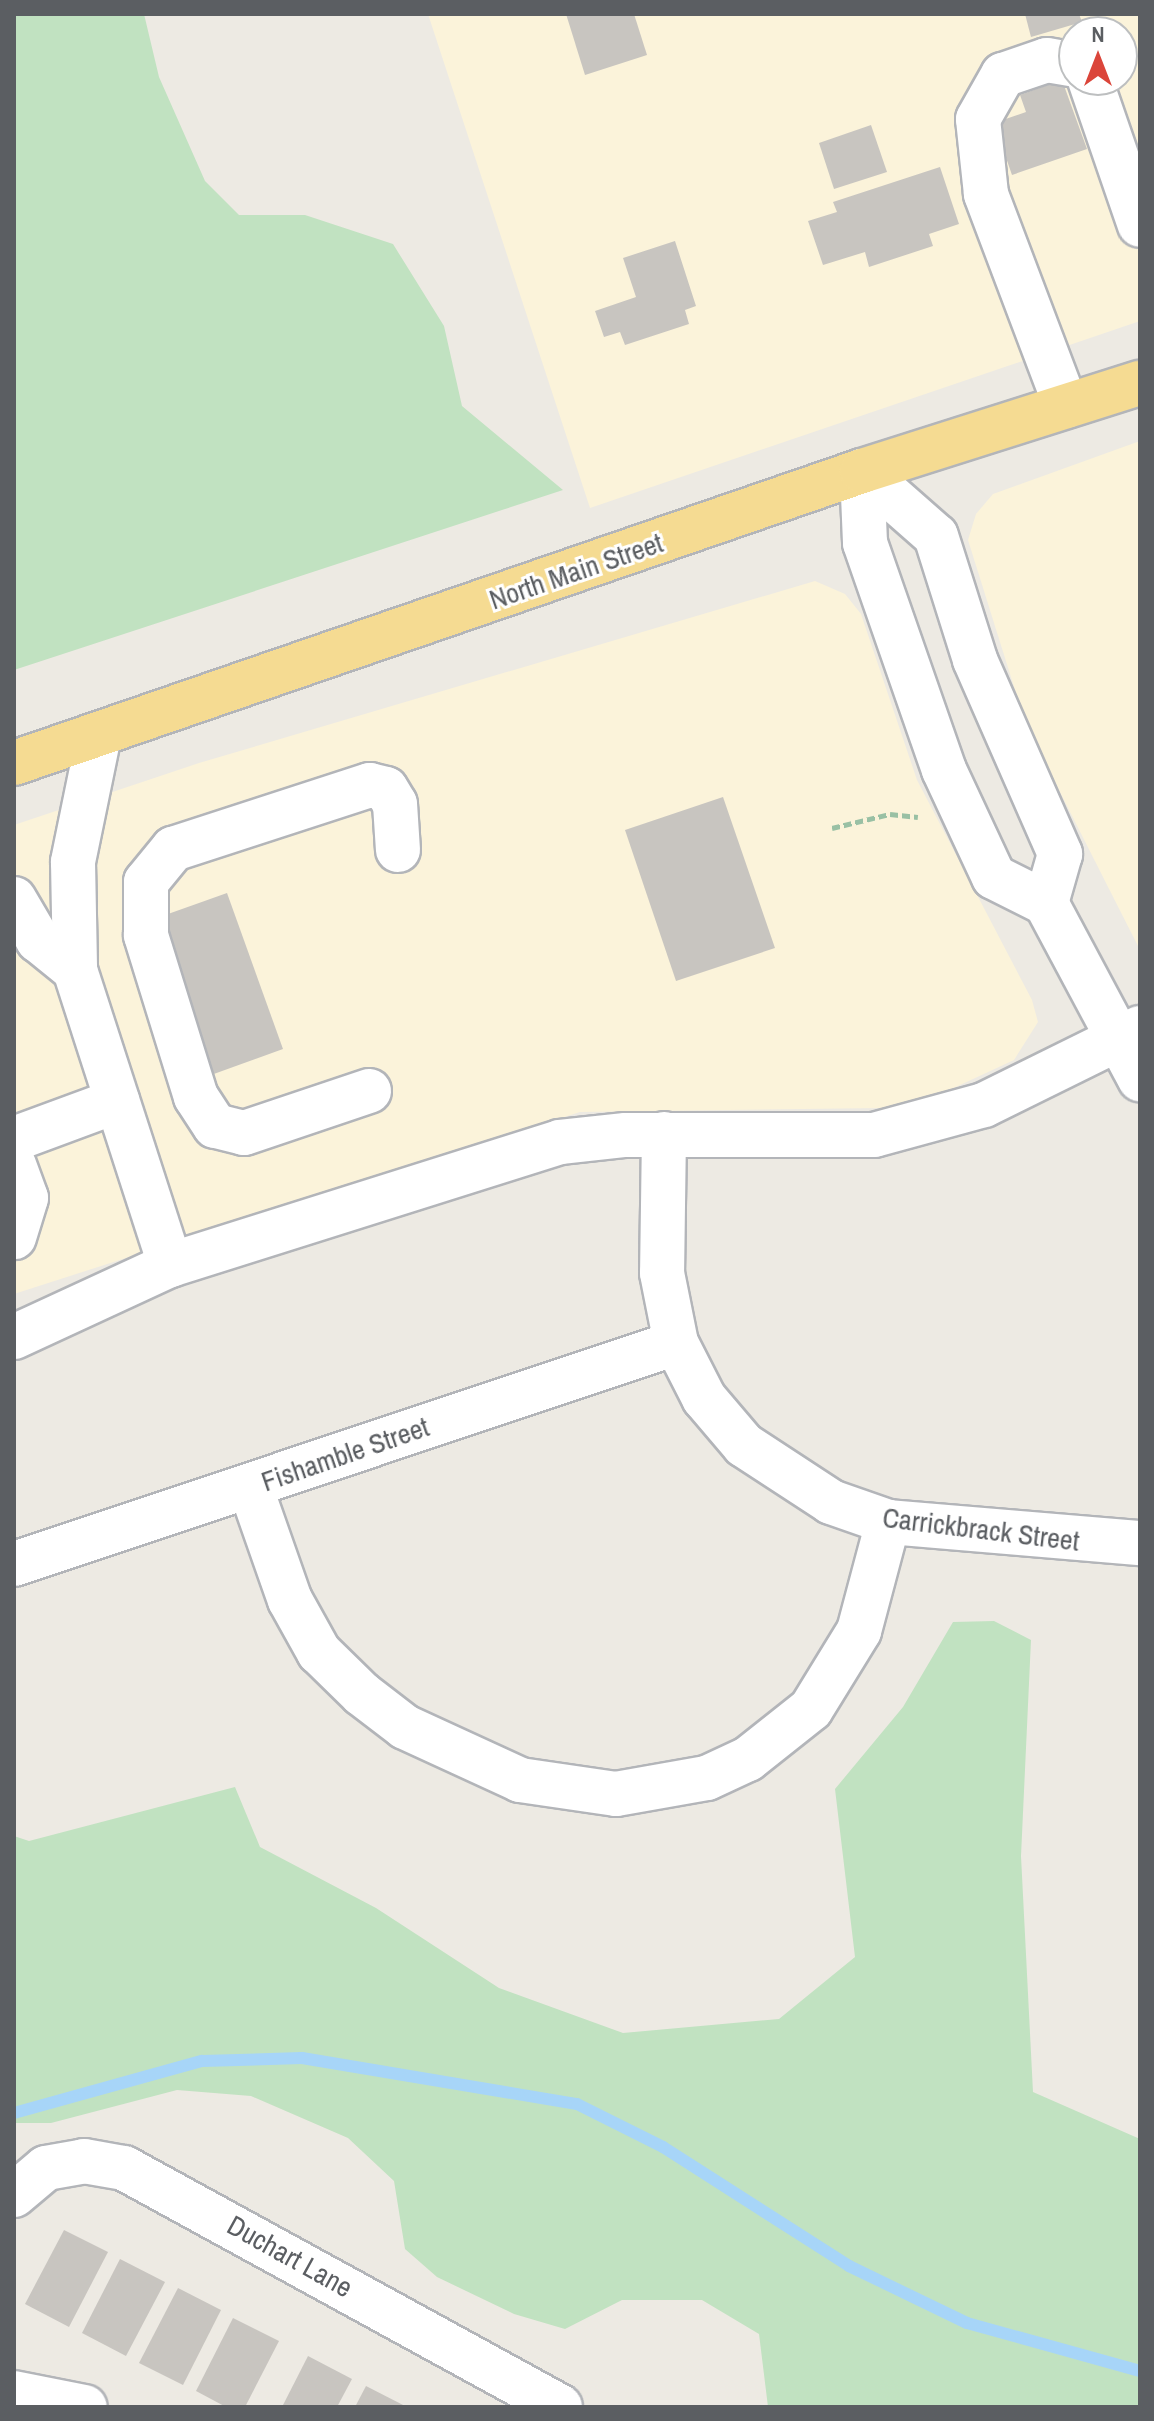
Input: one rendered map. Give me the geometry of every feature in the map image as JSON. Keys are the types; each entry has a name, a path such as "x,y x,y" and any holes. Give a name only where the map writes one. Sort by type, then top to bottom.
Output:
{"highway":[{"name":"North Main Street","path":"14,763 862,471 1140,383"}],"street":[{"path":"1058,62 1047,60 1003,75 978,119 986,194 1066,406"},
{"path":"1096,96 1140,225"},
{"path":"862,471 936,536 975,660 1060,854 1046,903"},
{"path":"862,471 865,543 944,770 994,877 1046,903 1130,1034 1140,1079"},
{"path":"99,735 73,862 75,970 170,1265"},
{"path":"369,1091 244,1133 215,1126 196,1097 146,935 146,882 173,849 370,785 386,789 395,804 398,850"},
{"path":"14,899 38,940 75,970"},
{"path":"14,1337 170,1265 560,1142 664,1134 874,1135 984,1105 1130,1034"},
{"path":"14,1139 117,1101"},
{"name":"Carrickbrack Street","path":"664,1134 662,1273 676,1343 704,1398 744,1445 831,1502 888,1522 1140,1543"},
{"path":"14,1165 26,1198 14,1237"},
{"name":"Fishamble Street","path":"14,1564 676,1343"},
{"path":"250,1486 290,1600 319,1652 362,1694 405,1727 520,1780 616,1794 707,1778 748,1759 811,1709 859,1631 888,1522"},
{"name":"Duchart Lane","path":"14,2195 46,2168 84,2161 124,2168 560,2407"},
{"path":"14,2393 85,2407"}],"path":[{"path":"832,828 890,814 918,817"}],"shaded area":[{"path":"428,14 1140,14 1140,321 590,508"},
{"path":"1140,441 1140,950 1026,725 968,540 976,514 993,494"},
{"path":"815,581 845,594 861,614 917,780 1032,1000 1038,1022 1014,1060 945,1092 883,1108 580,1112 14,1294 14,825 199,763"}],"green space":[{"path":"14,14 144,14 159,77 205,181 239,215 305,215 393,244 444,326 462,406 563,490 14,670"},
{"path":"994,1621 1031,1640 1021,1856 1033,2092 1140,2139 1140,2407 768,2407 759,2334 702,2300 622,2300 565,2329 514,2314 437,2277 405,2249 394,2181 348,2138 251,2096 177,2090 51,2123 14,2123 14,1836 29,1841 235,1787 260,1847 376,1908 499,1988 623,2033 779,2019 855,1957 835,1789 903,1707 953,1622"}],"building":[{"path":"566,14 634,14 647,55 585,75"},
{"path":"1025,14 1079,14 1058,16 1058,29 1031,37"},
{"path":"1058,81 1058,96 1068,96 1087,149 1012,175 994,123 1026,112 1020,95"},
{"path":"871,125 887,172 834,189 819,143"},
{"path":"940,167 959,224 929,234 933,246 869,267 865,252 823,265 808,221 837,212 833,202"},
{"path":"675,241 696,306 685,310 689,324 625,345 620,332 604,337 595,311 636,297 623,258"},
{"path":"723,797 775,948 676,981 625,830"},
{"path":"227,893 283,1049 211,1075 154,919"},
{"path":"64,2230 108,2252 69,2327 25,2304"},
{"path":"120,2259 165,2282 126,2356 82,2333"},
{"path":"178,2288 221,2310 183,2385 139,2363"},
{"path":"233,2318 279,2341 245,2407 226,2407 196,2391"},
{"path":"308,2356 352,2379 337,2407 282,2407"},
{"path":"366,2386 407,2407 355,2407"}],"waterway":[{"path":"14,2113 202,2061 302,2058 577,2104 663,2147 849,2266 967,2323 1140,2371"}]}
